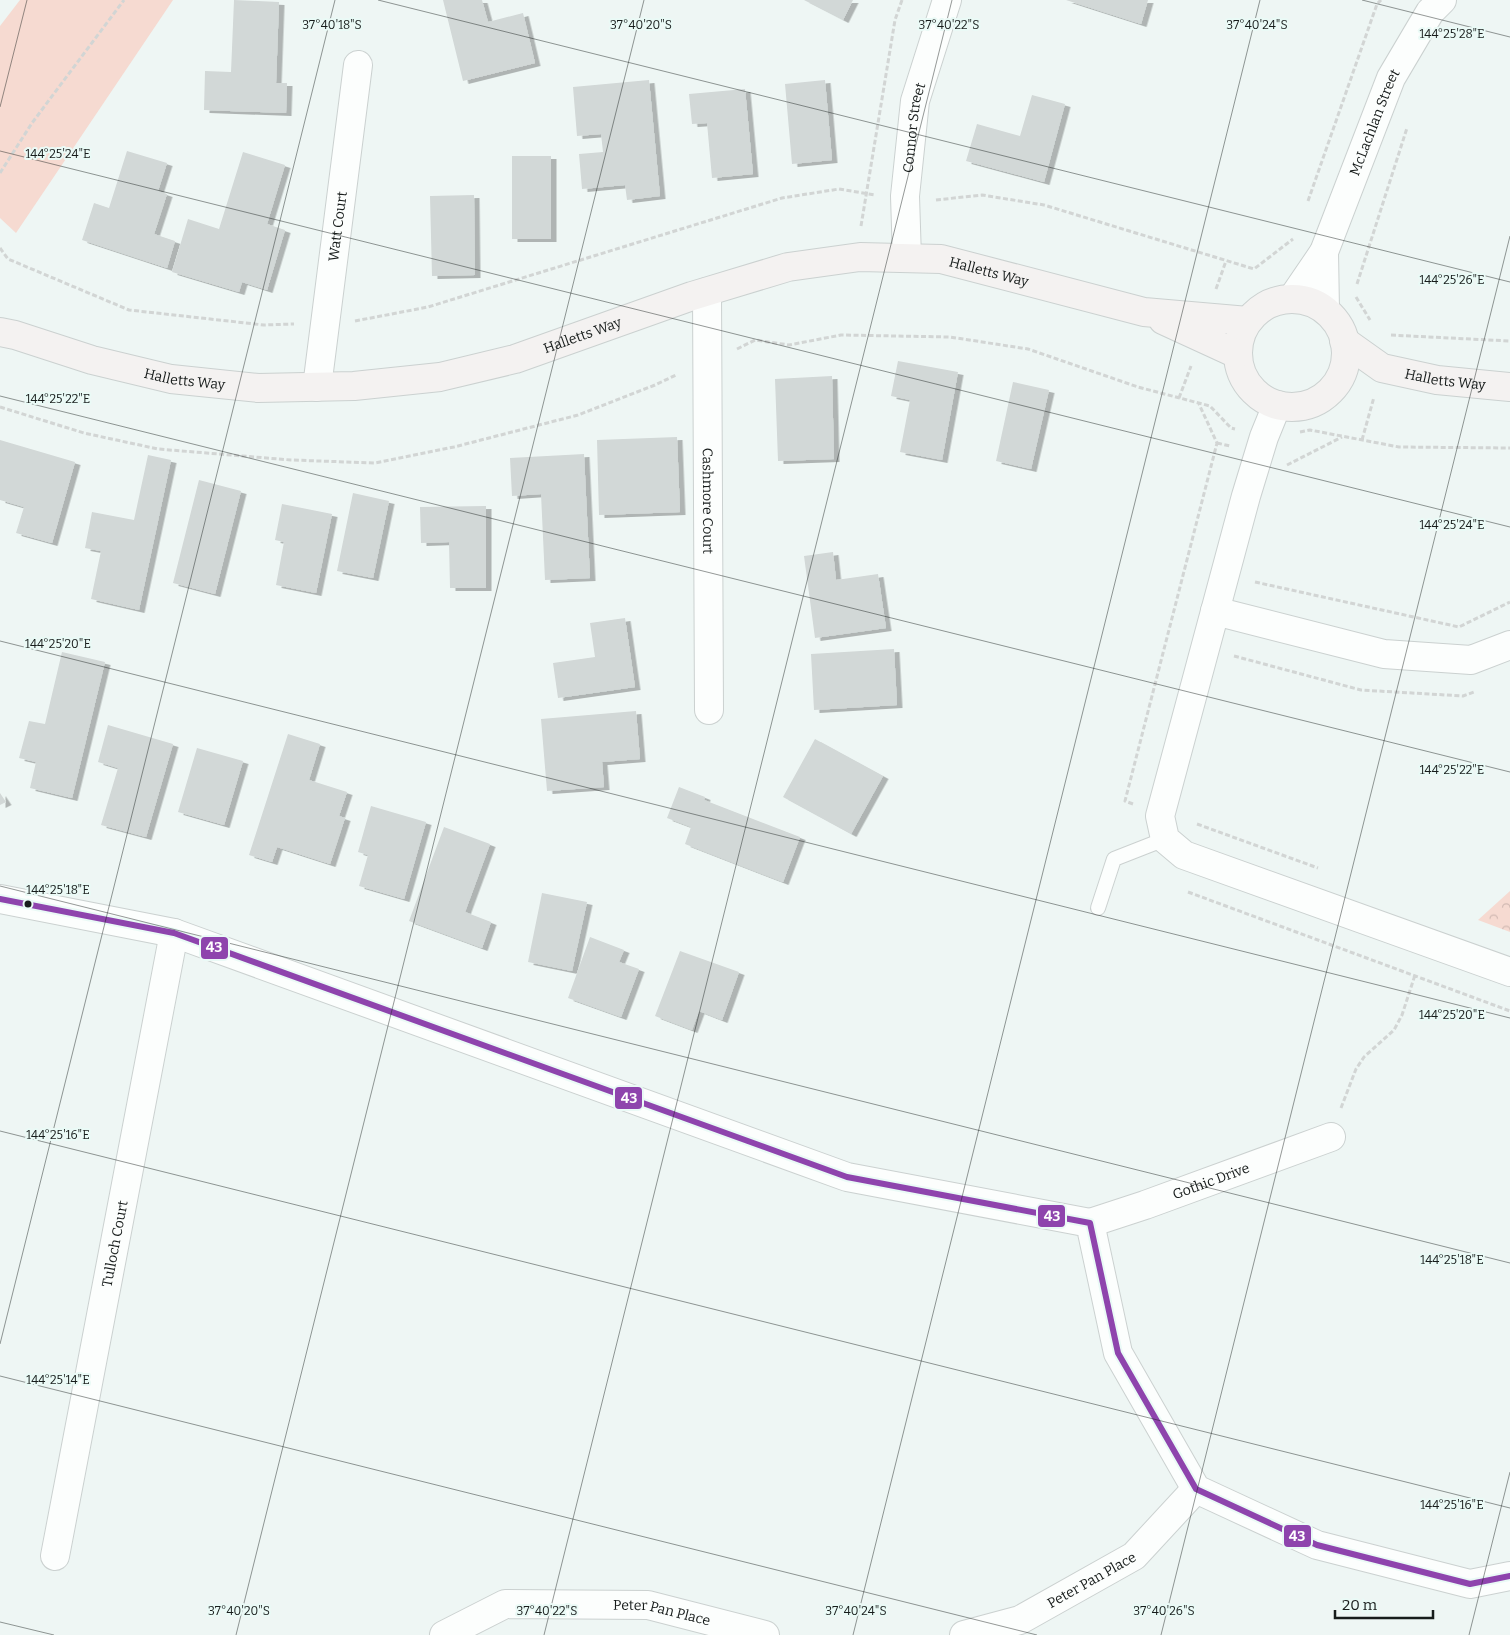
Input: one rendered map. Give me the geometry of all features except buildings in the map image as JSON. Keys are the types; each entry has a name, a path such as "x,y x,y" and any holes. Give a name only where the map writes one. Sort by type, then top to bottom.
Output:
{"street":[{"name":"Connor Street","path":"906,258 905,196 915,101 947,0"},
{"name":"McLachlan Street","path":"1292,299 1324,252 1391,78 1430,12 1442,0"},
{"name":"Watt Court","path":"317,387 358,65"},
{"name":"McLachlan Street","path":"1324,252 1326,310"},
{"name":"Halletts Way","path":"5,331 92,360 171,379 258,388 354,386 440,377 515,359 707,292 788,267 860,257 941,259 1144,312 1238,354"},
{"name":"Cashmore Court","path":"707,292 710,710"},
{"path":"1292,299 1309,301 1326,310 1338,324 1344,341 1345,360 1340,377 1329,392 1314,402 1296,407 1277,405 1261,398 1248,386 1240,371 1238,354 1240,337 1248,321 1260,309 1276,301 1292,299"},
{"name":"Halletts Way","path":"1144,312 1248,321"},
{"name":"Halletts Way","path":"1344,341 1382,368 1437,380 1510,387"},
{"name":"Halletts Way","path":"1340,377 1382,368"},
{"path":"1277,405 1259,453 1216,611 1163,828 1184,855 1510,972"},
{"path":"1216,611 1384,654 1471,660 1510,645"},
{"path":"0,899 174,933 847,1177 1090,1223 1118,1353 1196,1489 1317,1545 1470,1584 1510,1576"},
{"name":"Tulloch Court","path":"55,1556 174,933"},
{"name":"Gothic Drive","path":"1090,1223 1145,1205 1331,1137"},
{"name":"Peter Pan Place","path":"964,1635 1020,1620 1134,1556 1196,1489"},
{"name":"Peter Pan Place","path":"444,1635 505,1604 648,1605 765,1635"}],"lane":[{"path":"1098,908 1114,859 1163,828"}],"path":[{"path":"0,174 32,123 124,0"},
{"path":"860,257 861,226 866,194 895,20 902,0"},
{"path":"1305,210 1377,4 1381,0"},
{"path":"1357,284 1410,120"},
{"path":"0,248 8,259 129,310 264,325 351,322 428,307 782,198 839,190 940,200 982,195 1044,205 1254,270 1295,238"},
{"path":"1354,293 1373,326"},
{"path":"1388,335 1510,341"},
{"path":"1199,404 1217,443 1125,801 1163,828 1188,820 1326,871"},
{"path":"1362,440 1399,447 1510,448"},
{"path":"1250,581 1459,627 1510,602"},
{"path":"1331,1137 1356,1069 1364,1057 1394,1030 1402,1015 1415,975"}],"green space":[{"path":"20,0 173,0 16,233 0,218 0,26"},
{"path":"1510,891 1510,932 1478,920"}],"transit line":[{"name":"43","path":"0,899 174,933 847,1177 1090,1223 1118,1353 1196,1489 1317,1545 1470,1584 1510,1576"}]}
